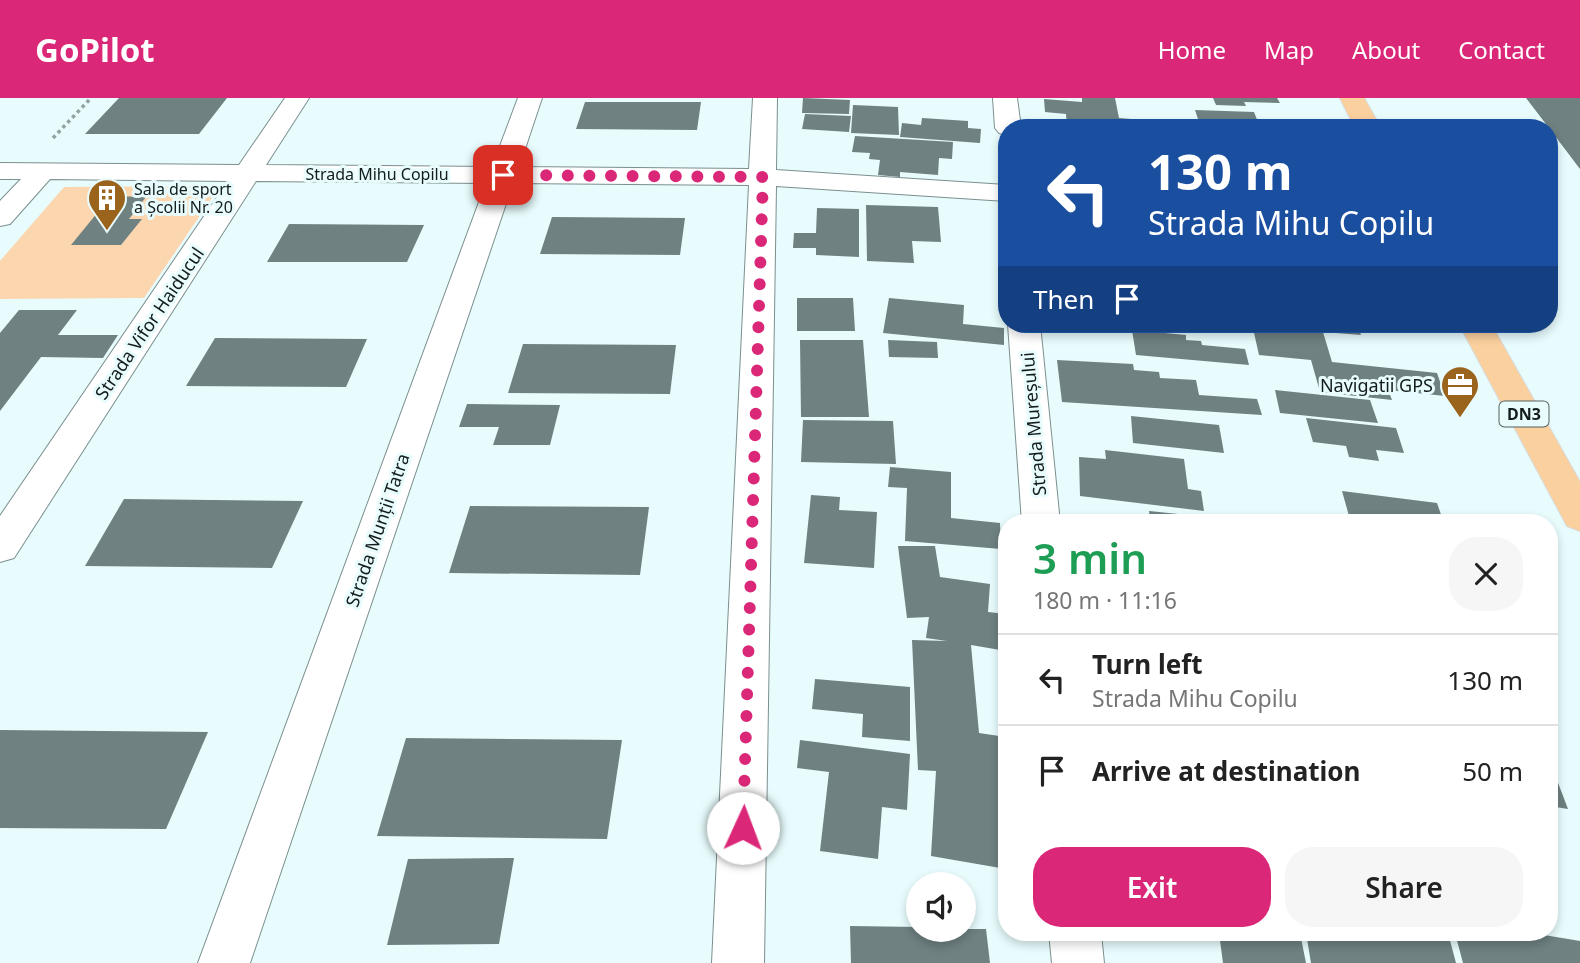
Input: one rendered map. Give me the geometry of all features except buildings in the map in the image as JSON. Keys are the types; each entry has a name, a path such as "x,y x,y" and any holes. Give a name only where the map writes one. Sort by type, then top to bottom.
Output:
{"main road":[{"path":"1352,98 1363,119"},
{"name":"DN3","path":"1480,333 1580,516"}],"street":[{"name":"Strada Vifor Haiducul","path":"0,547 296,98"},
{"name":"Strada Munții Tatra","path":"224,963 530,98"},
{"path":"738,963 765,98"},
{"path":"1005,98 1007,119"},
{"name":"Strada Mihu Copilu","path":"0,171 763,177 998,192"},
{"path":"0,218 42,172"},
{"name":"Strada Mureșului","path":"1025,333 1040,514"},
{"path":"1077,941 1078,963"}],"shaded area":[{"path":"220,186 144,298 0,299 0,261 64,187","holes":["111,197 145,197 129,219 141,219 121,245 72,245"]}],"place":[{"name":"Sala de sport a Școlii Nr. 20","path":"107,232"},
{"name":"Navigatii GPS","path":"1460,419"}],"route":[{"path":"503,175 763,177 743,828"}]}
